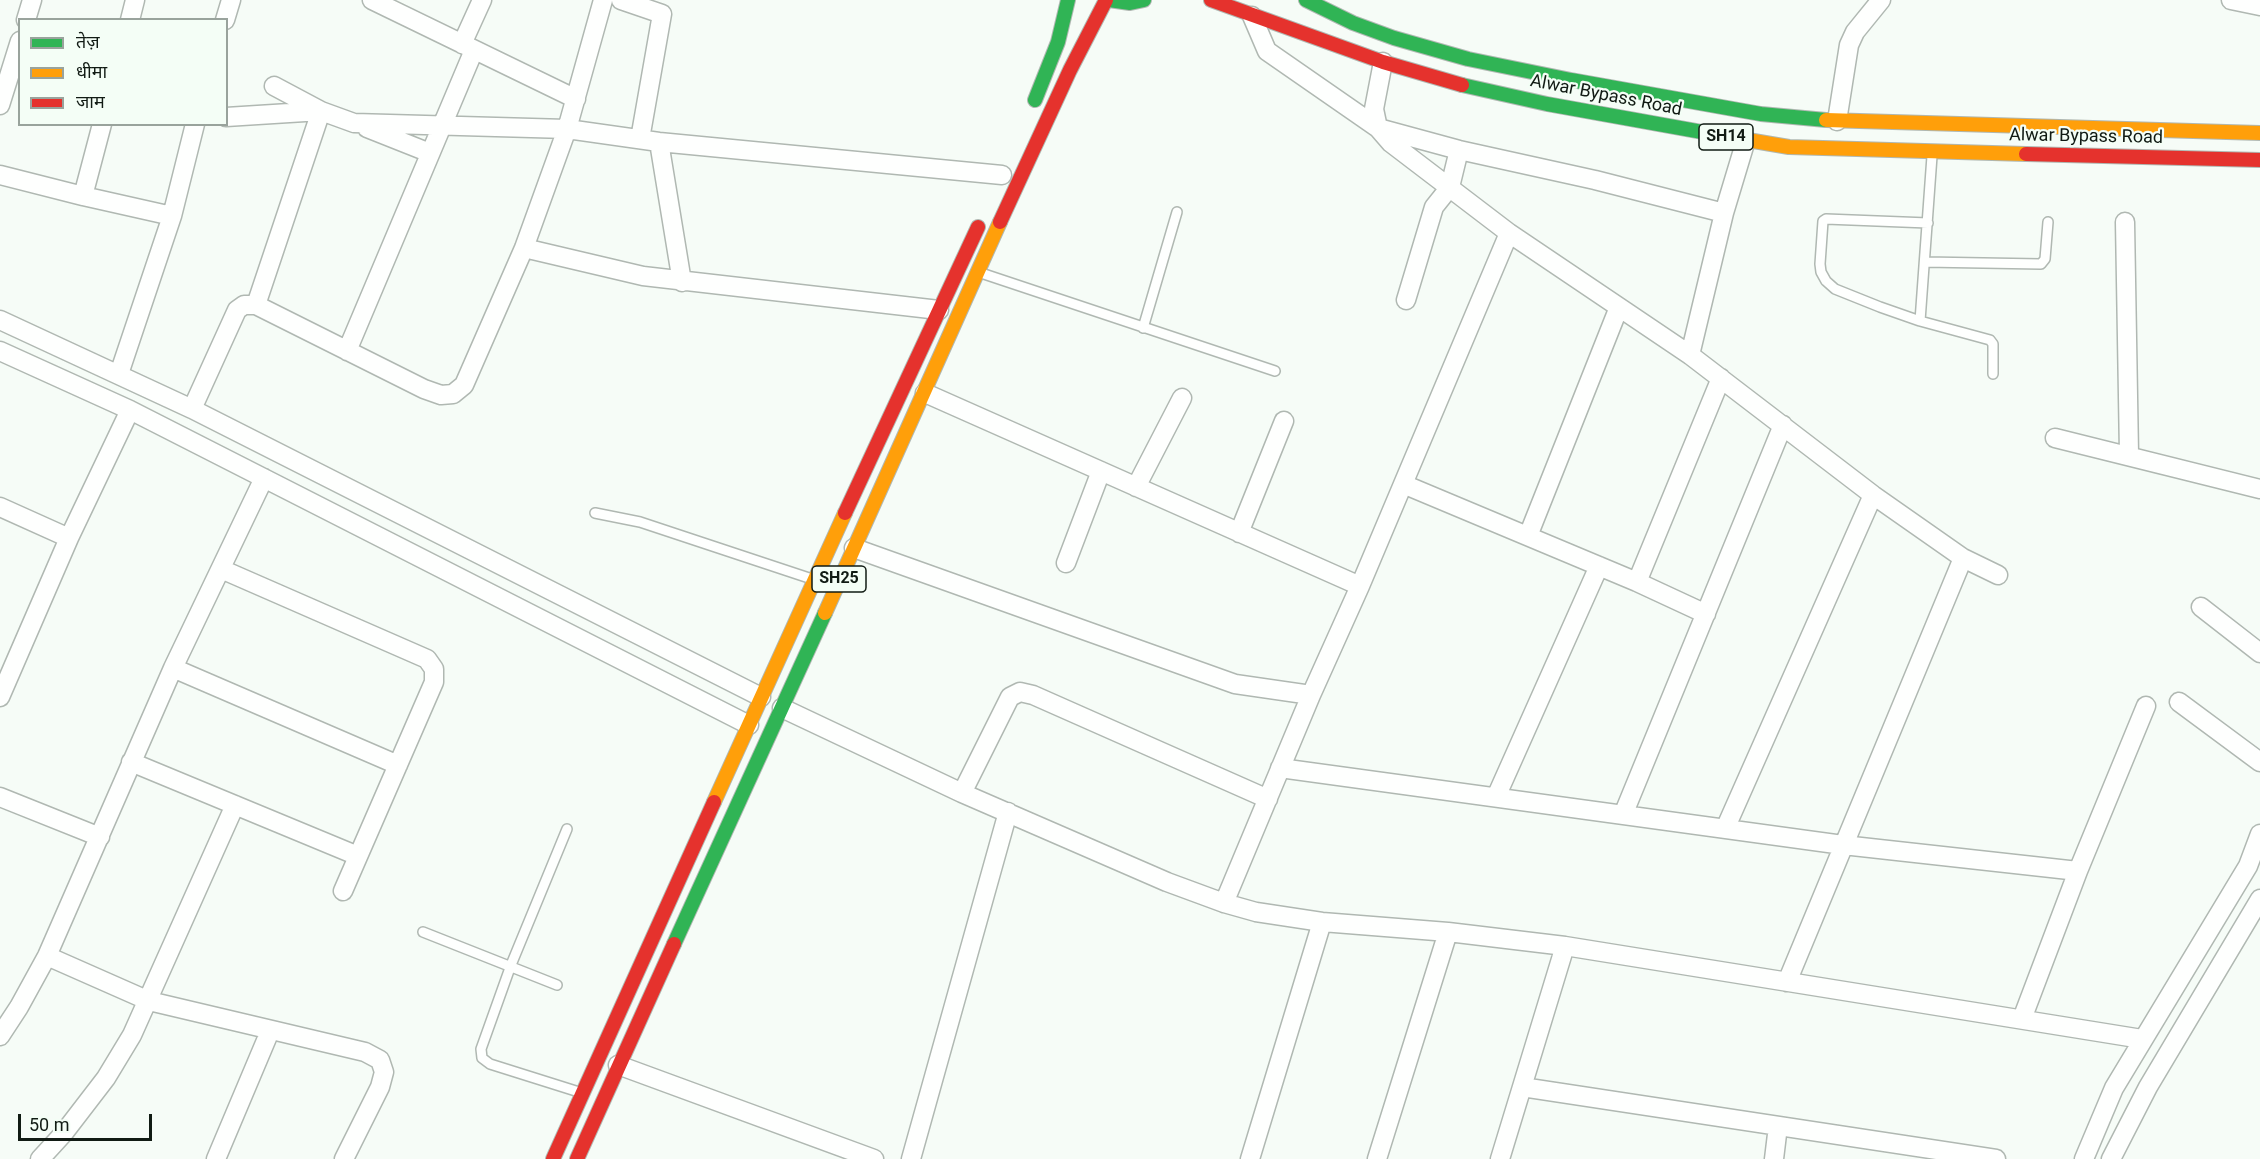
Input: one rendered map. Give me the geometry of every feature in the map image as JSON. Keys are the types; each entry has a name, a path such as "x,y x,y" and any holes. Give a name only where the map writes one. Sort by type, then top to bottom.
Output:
{"main road":[{"path":"1029,114 1058,42 1068,0"},
{"name":"SH25","path":"577,1159 1070,70 1107,0 1130,3 1144,0"},
{"name":"Alwar Bypass Road","path":"1211,0 1442,81 1547,104 1746,141 1789,147 2260,160"},
{"name":"Alwar Bypass Road","path":"1306,0 1353,23 1394,38 1468,59 1761,114 1837,121 2260,133"},
{"name":"SH25","path":"553,1159 814,580 983,216"}],"street":[{"path":"27,18 32,0"},
{"path":"130,18 135,0"},
{"path":"226,18 231,0"},
{"path":"372,0 576,99"},
{"path":"347,351 441,125 482,0"},
{"path":"192,409 237,310 244,305 256,305 424,390 441,395 453,394 464,385 524,248 567,129 603,0"},
{"path":"621,0 662,14 640,139"},
{"path":"1837,121 1849,45 1855,32 1881,0"},
{"path":"2230,0 2260,6"},
{"path":"1252,16 1267,51 1378,128 1391,143 1509,233 1690,355 1873,495 1963,558 1998,575"},
{"path":"0,105 18,47"},
{"path":"1378,128 1374,109 1383,62"},
{"path":"274,86 321,111 430,153"},
{"path":"228,117 321,111"},
{"path":"256,305 321,111"},
{"path":"354,123 567,129 659,142 1002,175"},
{"path":"83,196 101,126"},
{"path":"119,374 172,216 194,126"},
{"path":"1378,128 1459,150 1595,180 1724,213"},
{"path":"1690,355 1724,213 1746,141"},
{"path":"659,142 682,282"},
{"path":"1407,300 1434,207 1450,187 1459,150"},
{"path":"0,175 172,216"},
{"path":"2125,222 2128,454"},
{"path":"1224,903 1509,233"},
{"path":"524,248 643,276 682,282 939,310"},
{"path":"1528,536 1619,307"},
{"path":"0,320 192,409 761,698"},
{"path":"0,351 130,410 749,725"},
{"path":"1637,582 1721,378"},
{"path":"925,393 1360,586"},
{"path":"1136,487 1182,398"},
{"path":"0,697 69,538 130,410"},
{"path":"1239,533 1284,421"},
{"path":"1623,815 1783,426"},
{"path":"2055,438 2128,454 2260,489"},
{"path":"1066,563 1101,471"},
{"path":"0,1036 47,956 173,668 264,478"},
{"path":"1402,484 1637,582 1706,614"},
{"path":"1725,829 1873,495"},
{"path":"0,507 69,538"},
{"path":"854,548 1234,684 1311,695"},
{"path":"1787,982 1963,558"},
{"path":"1496,798 1599,566"},
{"path":"221,569 427,659 434,669 434,682 343,891"},
{"path":"2201,607 2260,653"},
{"path":"173,668 398,765"},
{"path":"962,793 1010,697 1020,693 1033,695 1268,799"},
{"path":"2180,702 2260,762"},
{"path":"2022,1019 2078,871 2146,705"},
{"path":"782,708 962,793 1167,882 1256,912 1322,922 1448,932 1565,946 2142,1039"},
{"path":"131,762 358,856"},
{"path":"1280,768 1843,845 2078,871"},
{"path":"0,797 100,837"},
{"path":"49,1156 106,1078 132,1035 235,805"},
{"path":"911,1159 1008,812"},
{"path":"2084,1159 2114,1088 2248,866 2260,834"},
{"path":"2111,1159 2148,1087 2253,927 2260,899"},
{"path":"1250,1159 1322,922"},
{"path":"1377,1159 1448,932"},
{"path":"1500,1159 1565,946"},
{"path":"47,956 149,1001 365,1052 380,1060 384,1072 380,1087 344,1159"},
{"path":"216,1159 270,1031"},
{"path":"618,1065 874,1159"},
{"path":"1522,1087 1778,1126 1895,1151 1996,1159"},
{"path":"1774,1159 1778,1126"}],"lane":[{"path":"1920,321 1933,152"},
{"path":"1143,328 1177,212"},
{"path":"1928,223 1829,218 1823,221 1821,272 1826,281 1835,289 1920,321 1990,340 1993,344 1993,374"},
{"path":"1925,262 2042,264 2045,260 2048,222"},
{"path":"978,273 1275,371"},
{"path":"595,513 639,522 814,580"},
{"path":"567,829 511,966 481,1049 482,1058 490,1064 582,1093"},
{"path":"423,932 557,985"}],"traffic: fast":[{"path":"1035,100 1058,42 1068,0"},
{"path":"1109,0 1130,3 1144,0"},
{"path":"1306,0 1353,23 1394,38 1468,59 1761,114 1826,120"},
{"path":"1462,85 1547,104 1730,137"},
{"path":"674,944 825,613"}],"traffic: slow":[{"path":"1826,120 2260,133"},
{"path":"1730,137 1789,147 2026,154"},
{"path":"825,613 1000,222"},
{"path":"714,802 845,513"}],"traffic: jam":[{"path":"1000,222 1070,70 1106,0"},
{"path":"1211,0 1383,62 1462,85"},
{"path":"2026,154 2260,160"},
{"path":"845,513 978,227"},
{"path":"553,1159 714,802"},
{"path":"577,1159 674,944"}]}
